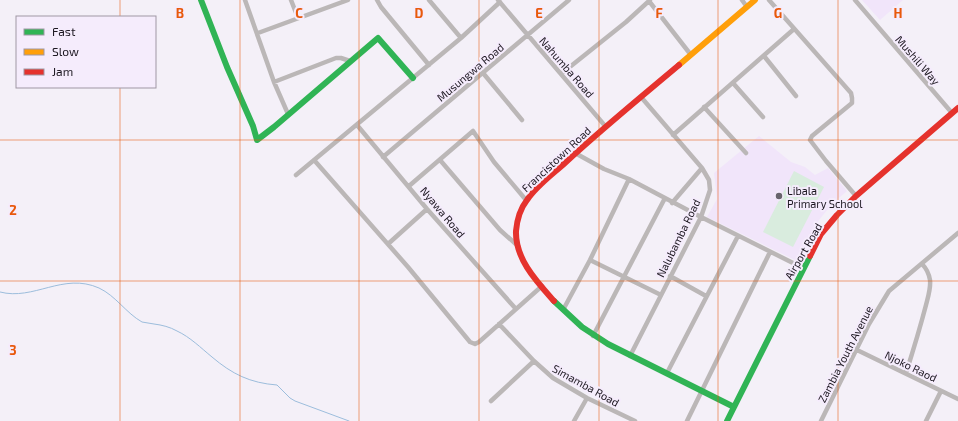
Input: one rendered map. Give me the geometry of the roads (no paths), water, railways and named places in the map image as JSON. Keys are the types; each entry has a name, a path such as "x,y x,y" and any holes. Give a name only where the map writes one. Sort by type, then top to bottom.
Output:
{"street":[{"path":"201,0 227,67 253,126 257,140 274,128 288,114 324,85 350,60 378,38 413,78"},
{"path":"245,0 258,33 274,82 288,114"},
{"path":"291,0 298,18"},
{"path":"258,33 335,2 348,0"},
{"path":"377,0 381,7 429,65"},
{"path":"429,0 461,38"},
{"name":"Musungwa Road","path":"383,157 569,0"},
{"path":"742,0 748,7"},
{"name":"Francistown Road","path":"734,407 630,356 593,336 563,310 528,268 518,246 516,225 521,208 540,184 755,0"},
{"path":"769,0 851,93 852,103 812,136 810,140 856,196"},
{"name":"Mushili Way","path":"854,0 952,113"},
{"path":"296,175 461,38 499,1"},
{"name":"Nahumba Road","path":"499,1 606,127"},
{"path":"561,74 620,27 649,1 691,55"},
{"path":"673,135 794,29"},
{"path":"764,56 796,96"},
{"path":"274,82 336,58 350,60"},
{"path":"483,73 522,120"},
{"path":"733,83 763,117"},
{"name":"Nalubamba Road","path":"630,356 701,218 710,190 709,180 702,168 641,97"},
{"path":"704,107 746,154"},
{"name":"Airport Road","path":"727,421 803,268 822,234 837,215 856,196 958,108"},
{"name":"Nyawa Road","path":"357,125 427,209 516,309"},
{"path":"409,186 473,131 494,162 526,200"},
{"path":"575,153 604,169 629,179 701,218 803,268"},
{"path":"314,160 388,244 470,342 475,344 479,342 542,286"},
{"path":"440,160 500,230 518,246"},
{"path":"672,203 702,168"},
{"path":"563,310 590,260 629,179"},
{"path":"593,336 665,198"},
{"path":"388,244 427,209"},
{"name":"Zambia Youth Avenue","path":"821,421 857,350 868,324 883,300 889,292 958,233"},
{"path":"667,373 738,236"},
{"path":"687,421 770,252"},
{"path":"590,260 661,295"},
{"path":"906,373 920,329 930,290 929,274 922,264"},
{"path":"670,276 706,296"},
{"name":"Simamba Road","path":"499,324 534,362 553,378 587,398 633,421"},
{"name":"Njoko Raod","path":"857,350 958,399"},
{"path":"491,401 534,362"},
{"path":"926,421 941,391"},
{"path":"574,421 587,398"}],"waterway":[{"path":"0,292 13,294 25,293 73,283 86,284 99,288 111,295 142,322 166,326 182,333 219,363 234,373 250,380 277,385 295,401 349,421"}],"place":[{"name":"Libala Primary School","path":"779,196"}]}
